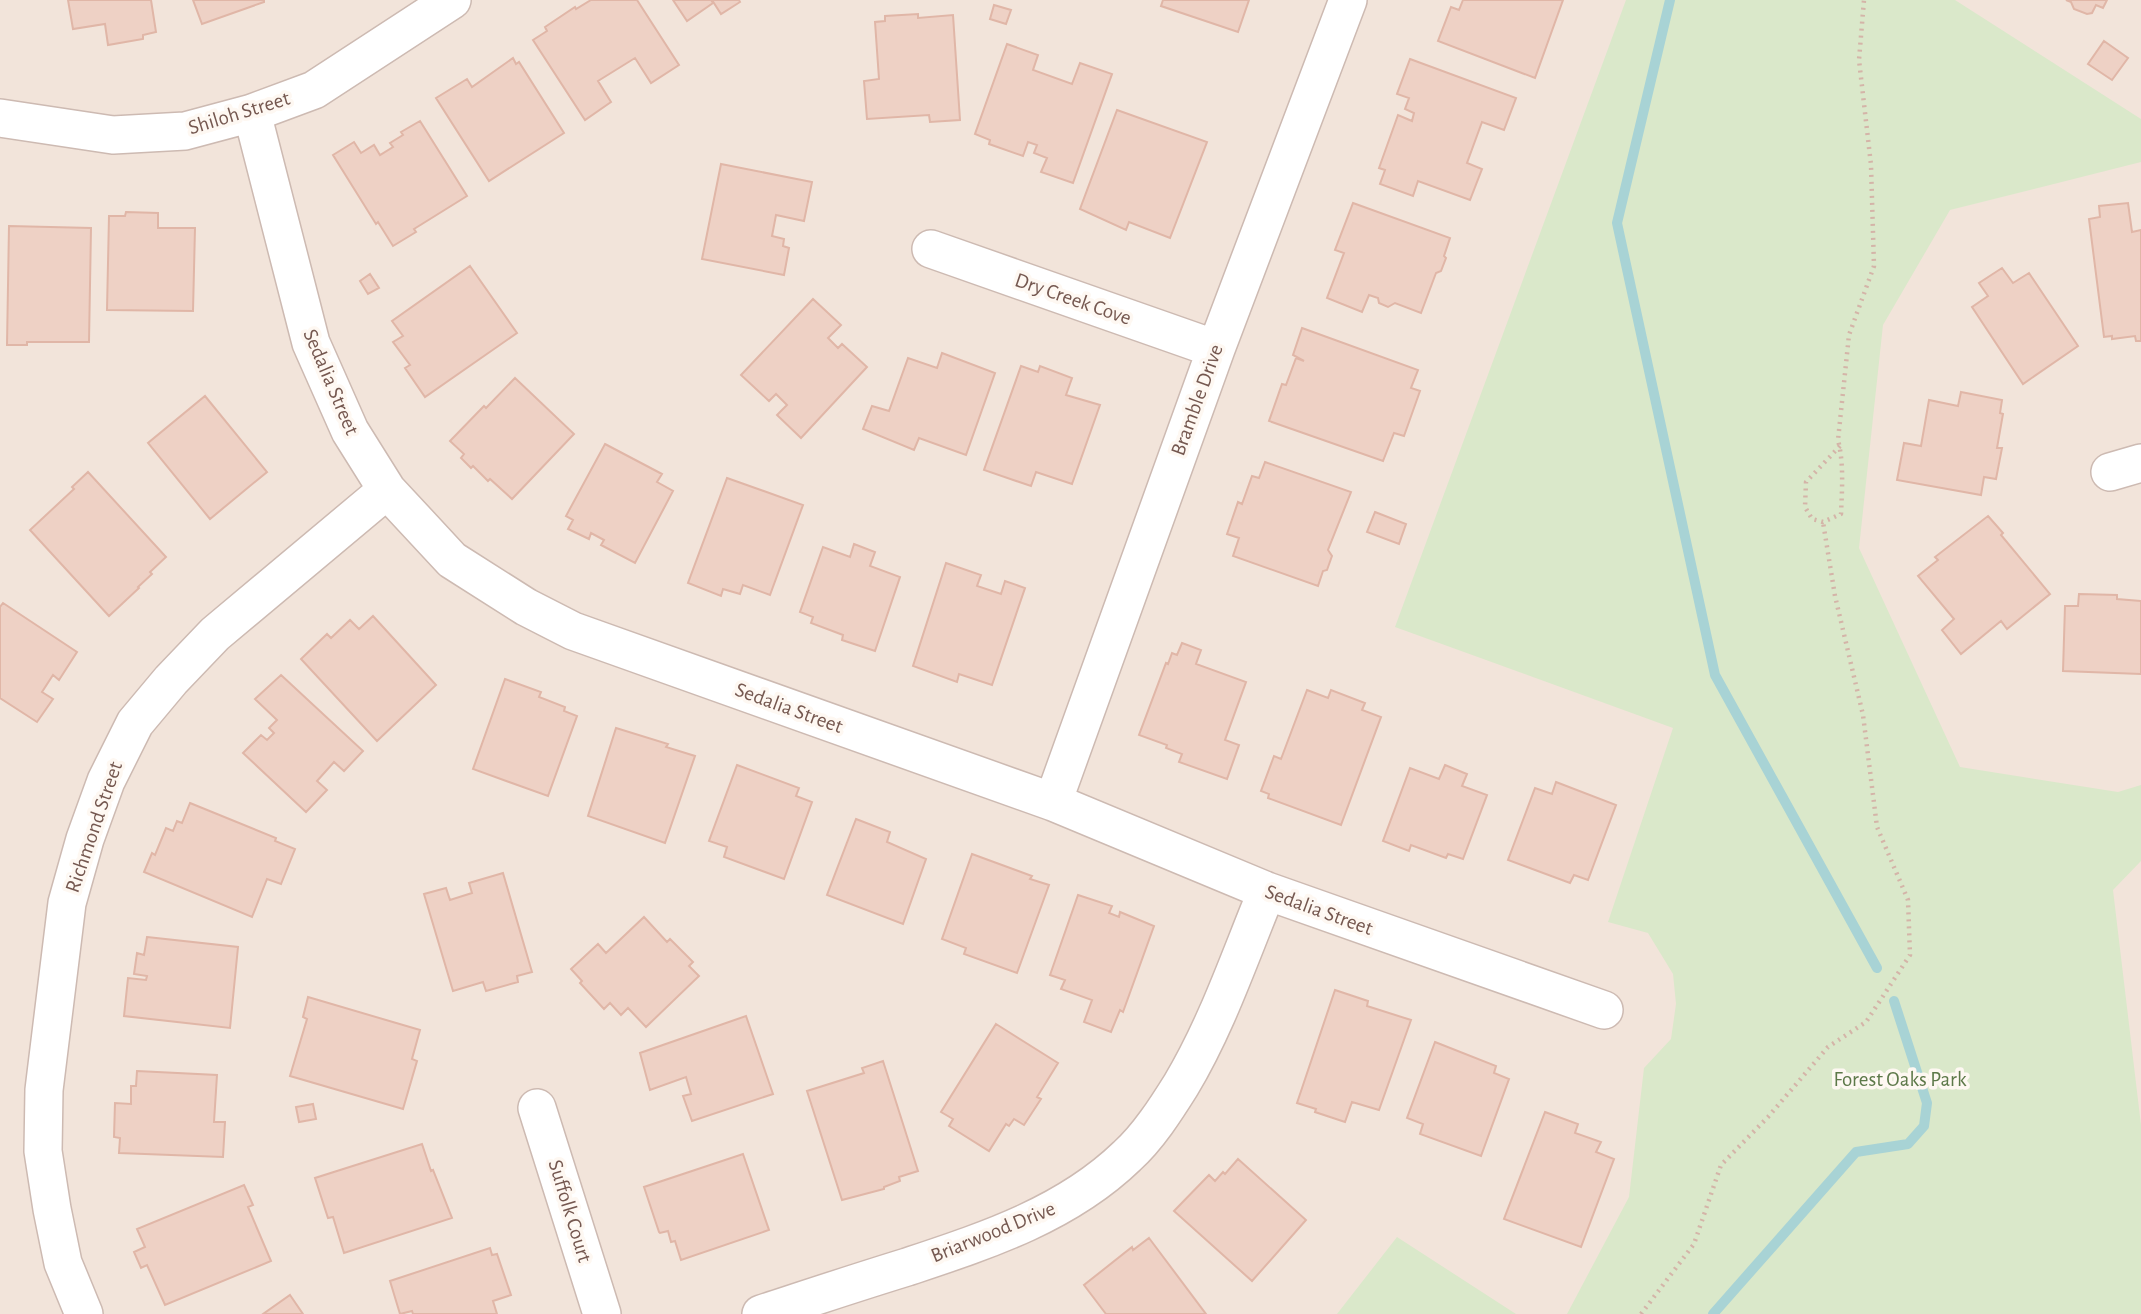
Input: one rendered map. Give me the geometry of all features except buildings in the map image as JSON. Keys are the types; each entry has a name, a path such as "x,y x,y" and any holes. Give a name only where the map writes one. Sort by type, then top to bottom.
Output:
{"street":[{"name":"Shiloh Street","path":"0,118 113,135 185,131 252,113 314,90 452,0"},
{"name":"Bramble Drive","path":"1053,802 1216,349 1348,0"},
{"name":"Sedalia Street","path":"252,113 311,343 350,431 387,490 452,560 526,607 573,631 1053,802 1267,891 1604,1010"},
{"name":"Dry Creek Cove","path":"931,249 1216,349"},
{"name":"Richmond Street","path":"84,1314 63,1263 51,1209 43,1152 44,1090 67,903 85,839 106,781 135,723 215,634 387,490"},
{"name":"Briarwood Drive","path":"761,1314 979,1243 1060,1206 1096,1183 1129,1155 1182,1084 1207,1035 1267,891"},
{"name":"Suffolk Court","path":"537,1108 602,1314"}],"path":[{"path":"1840,446 1806,482 1805,507 1812,519 1823,522 1841,513 1843,464 1840,446 1838,440 1849,335 1874,266 1871,165 1859,60 1864,0"},
{"path":"1641,1314 1694,1244 1721,1165 1768,1117 1828,1047 1866,1022 1910,955 1908,900 1877,827 1863,715 1835,596 1823,522"}],"shaded area":[{"path":"0,0 2141,0 2141,1314 0,1314"}],"green space":[{"name":"Forest Oaks Park","path":"1626,0 1955,0 2141,119 2141,162 1950,210 1883,325 1859,548 1960,767 2118,792 2141,785 2141,861 2113,890 2141,1125 2141,1314 1567,1314 1629,1197 1644,1068 1671,1039 1676,1004 1673,974 1648,933 1608,922 1673,728 1395,627"},
{"path":"1397,1237 1516,1314 1337,1314"}],"waterway":[{"path":"1670,0 1617,223 1715,675 1877,968"},
{"path":"1713,1314 1856,1152 1908,1144 1924,1126 1927,1103 1894,1001"}]}
